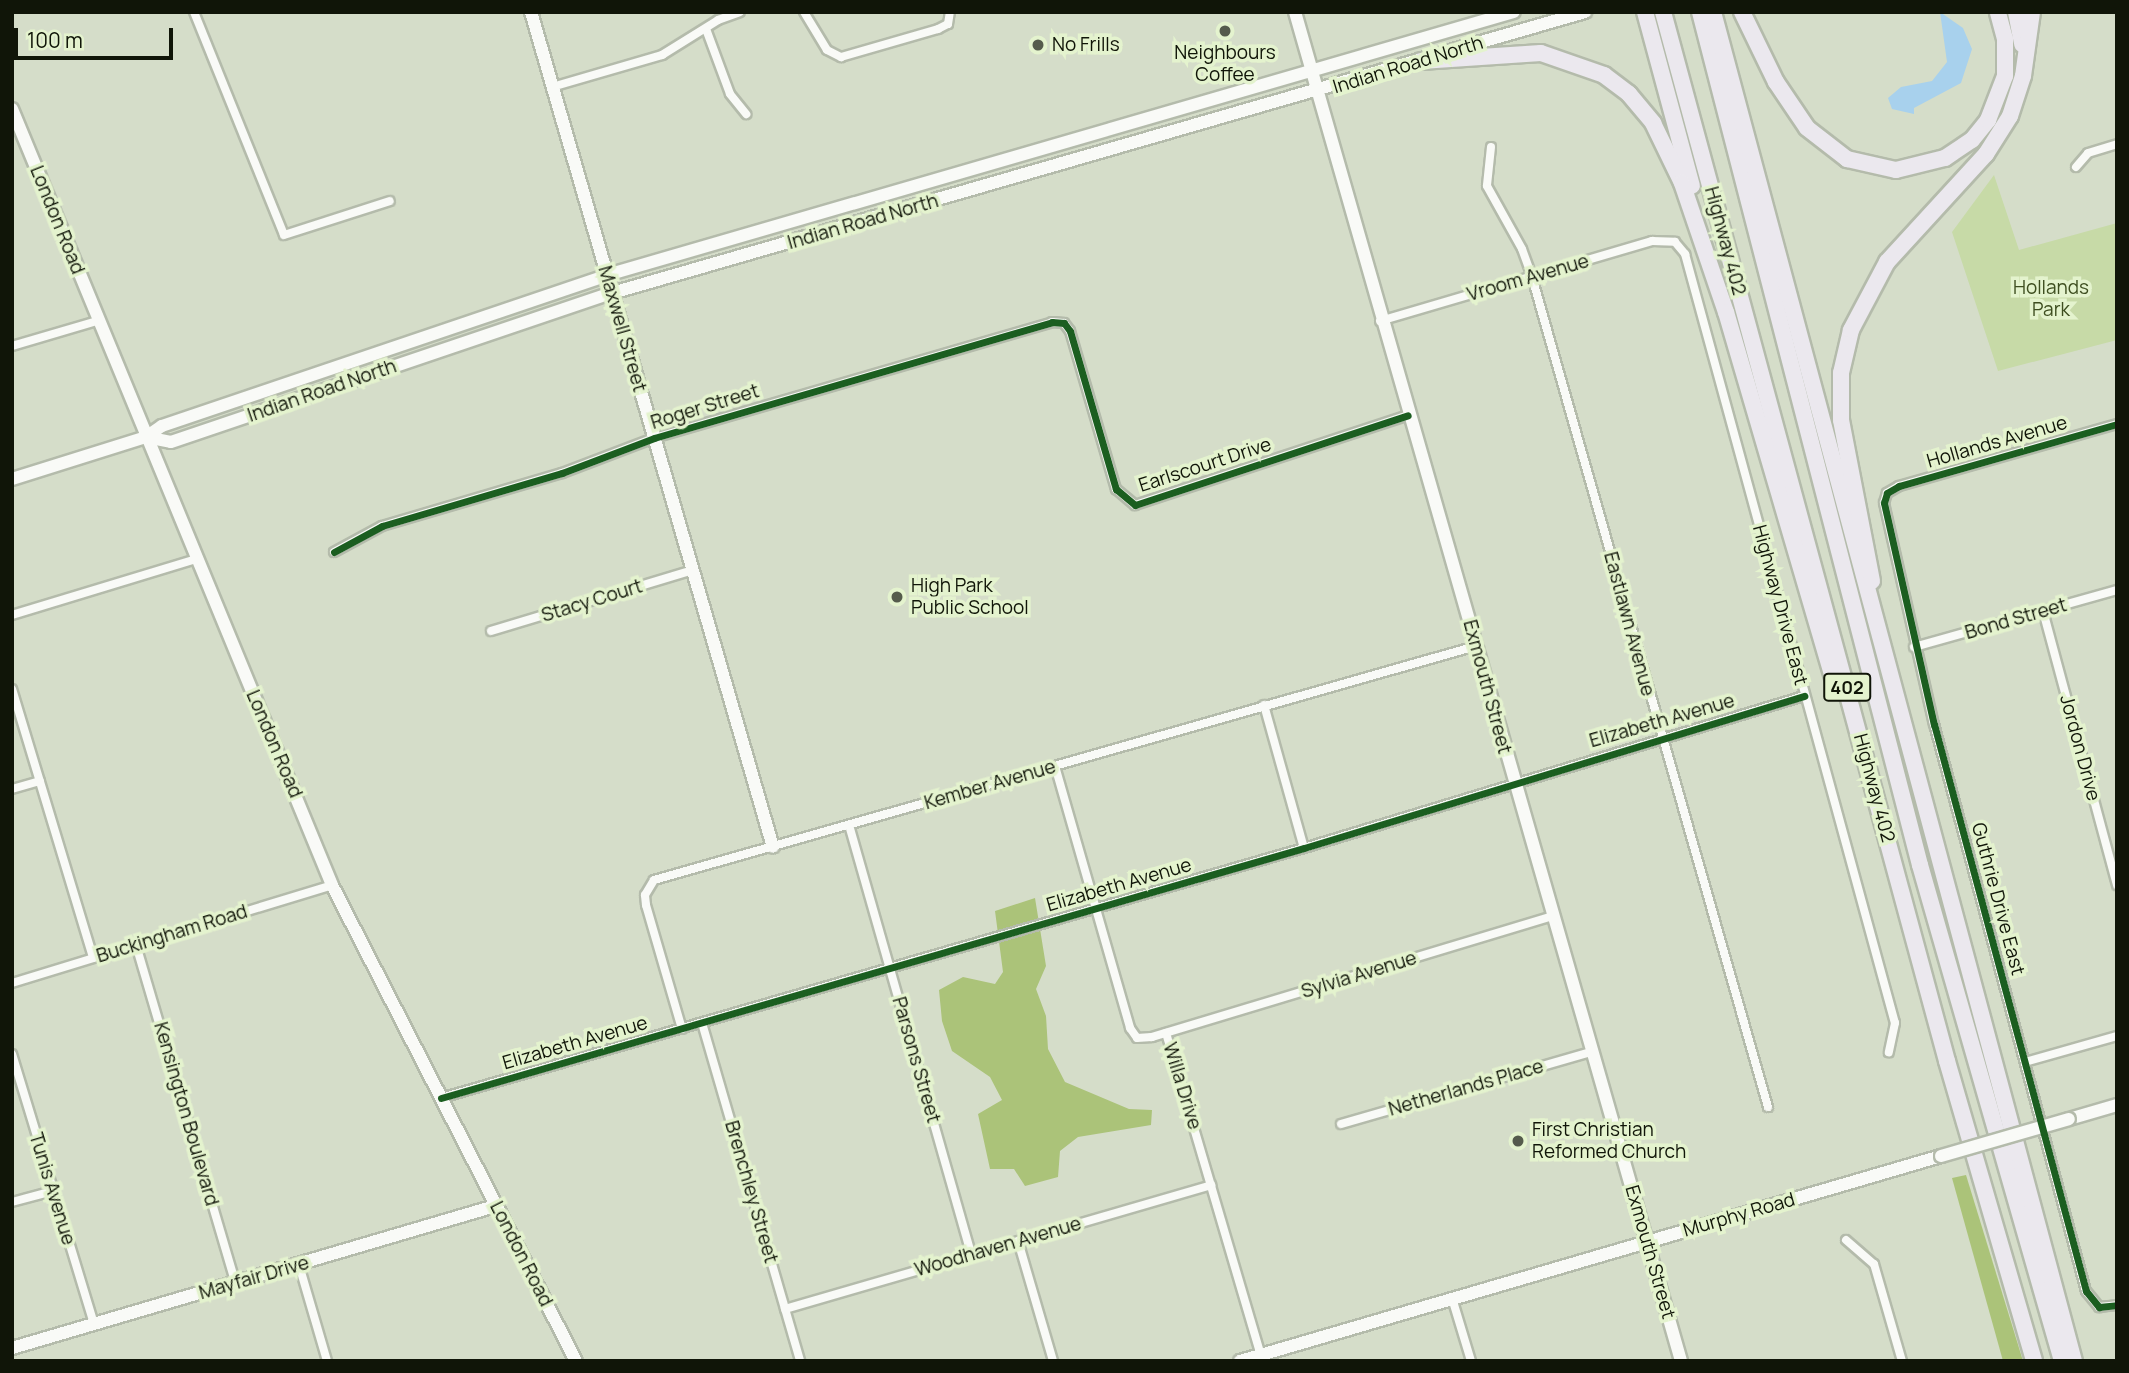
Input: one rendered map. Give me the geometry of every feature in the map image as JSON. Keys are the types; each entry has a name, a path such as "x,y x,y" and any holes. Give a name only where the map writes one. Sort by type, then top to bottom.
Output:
{"highway":[{"path":"1645,12 1726,312 1894,898 1947,1060"},
{"name":"Highway 402","path":"1663,12 1947,1060 2034,1361"},
{"path":"1689,12 1859,655 1893,765"},
{"name":"Highway 402","path":"1700,12 1893,765 2062,1361"},
{"path":"1713,12 1813,399 2074,1361"},
{"path":"1742,12 1782,92 1807,128 1847,159 1885,169 1936,162 1964,147 1981,130 2003,87 2006,63 1999,18"},
{"path":"2016,12 2025,63"},
{"path":"1899,708 1847,461 1841,373 1851,330 1874,282 1986,154 2018,97 2032,12"},
{"path":"1421,61 1541,53 1586,67 1616,83 1653,123 1670,157 1726,312"}],"main road":[{"name":"Maxwell Street","path":"531,12 772,847"},
{"name":"Exmouth Street","path":"1295,12 1380,321 1681,1361"},
{"name":"Indian Road North","path":"12,480 146,438 162,426 607,275 1514,12"},
{"name":"Indian Road North","path":"146,438 171,442 612,293 1585,12"},
{"name":"London Road","path":"12,109 96,321 332,885 576,1361"},
{"name":"Murphy Road","path":"1240,1361 1261,1358 1452,1297 2117,1105"},
{"name":"Mayfair Drive","path":"12,1348 495,1206"}],"street":[{"path":"194,12 284,235 390,201"},
{"path":"552,88 662,55 740,12"},
{"path":"804,12 827,50 842,57 948,24 950,12"},
{"path":"706,29 730,94 746,114"},
{"path":"2076,167 2088,153 2117,145"},
{"name":"Eastlawn Avenue","path":"1491,147 1487,186 1522,249 1532,277 1660,739 1768,1107"},
{"name":"Vroom Avenue","path":"1380,321 1652,241 1675,242"},
{"name":"Highway Drive East","path":"1675,242 1685,254 1895,1023 1889,1052"},
{"path":"12,346 96,321"},
{"name":"Roger Street","path":"334,552 382,526 562,473 654,438 1052,321 1068,326 1075,349"},
{"name":"Earlscourt Drive","path":"1075,349 1116,489 1135,505 1408,415"},
{"name":"Hollands Avenue","path":"1887,493 2117,424"},
{"name":"Guthrie Drive East","path":"1887,493 1885,511 1914,647 2086,1291 2099,1307 2117,1305"},
{"path":"12,615 196,559"},
{"name":"Stacy Court","path":"491,631 693,570"},
{"name":"Bond Street","path":"1914,647 2117,590"},
{"name":"Jordon Drive","path":"2043,611 2117,885"},
{"name":"Kember Avenue","path":"682,1028 646,905 648,888 654,880 1476,646"},
{"path":"12,689 93,958"},
{"name":"Elizabeth Avenue","path":"441,1098 1304,848 1804,695"},
{"path":"1264,705 1304,848"},
{"name":"Willa Drive","path":"1055,766 1133,1034 1144,1038 1166,1033 1261,1358"},
{"path":"12,789 40,780"},
{"name":"Parsons Street","path":"849,825 971,1254"},
{"name":"Buckingham Road","path":"12,983 332,885"},
{"name":"Sylvia Avenue","path":"1166,1033 1553,916"},
{"name":"Kensington Boulevard","path":"136,945 236,1284"},
{"name":"Brenchley Street","path":"702,1023 800,1361"},
{"path":"2025,1062 2117,1036"},
{"name":"Netherlands Place","path":"1341,1124 1591,1052"},
{"name":"Tunis Avenue","path":"12,1054 94,1324"},
{"name":"Woodhaven Avenue","path":"785,1308 1211,1185"},
{"path":"12,1202 52,1191"},
{"path":"1846,1240 1874,1265 1902,1361"},
{"path":"1018,1241 1052,1361"},
{"path":"299,1265 327,1361"},
{"path":"1452,1297 1471,1361"}],"green space":[{"name":"Hollands Park","path":"1994,175 2019,250 2117,223 2117,340 1998,371 1952,232"},
{"path":"1035,898 1046,966 1036,989 1046,1016 1048,1049 1065,1082 1129,1109 1152,1110 1151,1125 1078,1137 1060,1151 1058,1177 1025,1186 1014,1169 990,1169 978,1114 1002,1100 990,1077 952,1051 942,1021 939,990 963,977 995,984 1003,972 995,911"},
{"path":"1966,1175 2023,1361 2003,1361 1952,1178"}],"water":[{"path":"1940,12 1963,28 1972,49 1961,83 1914,108 1914,114 1892,109 1888,98 1901,87 1932,81 1947,62"}],"cycle path":[{"path":"334,552 382,526 562,473 654,438 1052,322 1064,323 1070,331 1116,489 1135,505 1408,415"},
{"path":"2117,424 1899,486 1887,493 1884,503 1934,724 2086,1291 2099,1307 2117,1305"},
{"path":"441,1098 1304,848 1804,696"}],"place":[{"name":"Neighbours Coffee","path":"1225,31"},
{"name":"No Frills","path":"1038,45"},
{"name":"High Park Public School","path":"897,597"},
{"name":"First Christian Reformed Church","path":"1518,1141"}]}
